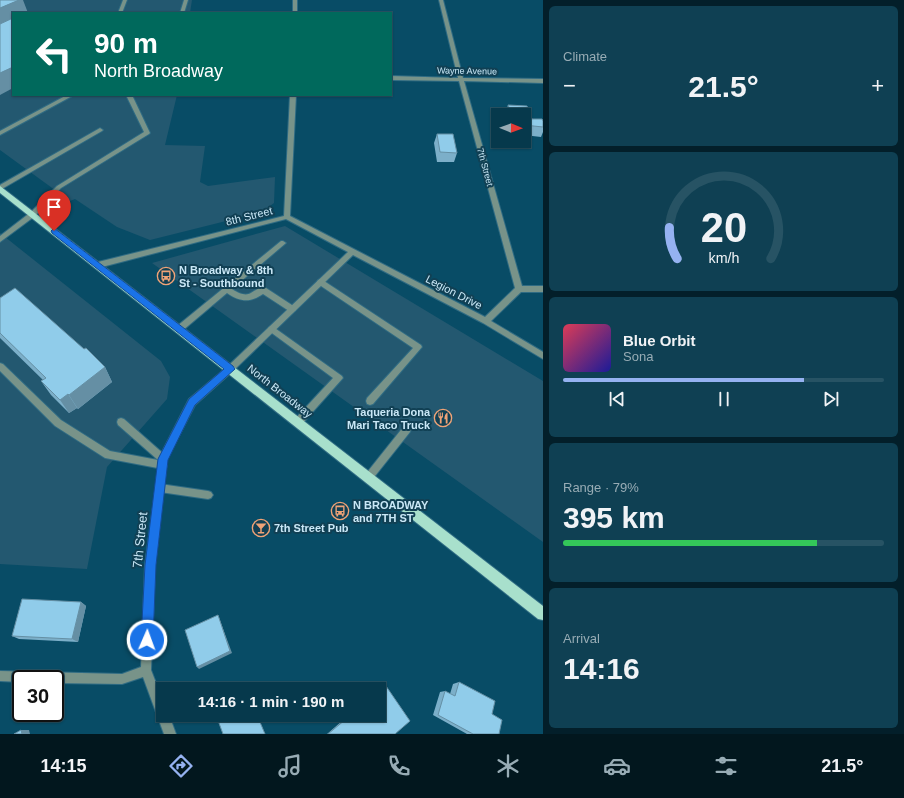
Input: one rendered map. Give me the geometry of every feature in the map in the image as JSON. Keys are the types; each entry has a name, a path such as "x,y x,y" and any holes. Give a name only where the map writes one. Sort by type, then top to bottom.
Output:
{"main road":[{"name":"North Broadway","path":"0,189 543,614"}],"street":[{"path":"120,12 125,0"},
{"path":"182,12 186,0"},
{"path":"295,0 295,12"},
{"name":"7th Street","path":"441,0 461,80 518,288"},
{"name":"Wayne Avenue","path":"392,78 543,81"},
{"path":"0,133 68,96"},
{"path":"0,240 33,214 59,187 147,133 129,96"},
{"name":"8th Street","path":"98,265 287,217 293,96"},
{"path":"0,123 7,129"},
{"path":"0,189 100,130"},
{"name":"Legion Drive","path":"287,217 486,321 543,356"},
{"path":"179,329 282,243"},
{"path":"230,369 352,252"},
{"path":"321,282 418,347 370,401"},
{"path":"486,321 518,288 543,289"},
{"path":"226,289 240,299 248,299 263,290 292,309"},
{"path":"272,328 339,378 298,422"},
{"path":"0,366 58,424 108,455 163,462"},
{"name":"7th Street","path":"170,734 146,670 150,565 163,462 192,402 230,369"},
{"path":"121,422 163,462"},
{"path":"368,478 407,429"},
{"path":"160,488 208,495"},
{"path":"0,676 122,679 146,670"}],"shaded area":[{"path":"0,0 192,0 190,12 12,12 12,96 177,96 165,145 205,146 200,182 208,186 275,177 274,203 262,212 150,240 117,227 75,199 70,201 0,150"},
{"path":"285,226 543,381 543,542 152,263"},
{"path":"0,233 161,361 170,377 167,399 107,467 87,569 0,564"}],"building":[{"path":"0,0 19,0 0,8"},
{"path":"12,18 12,67 0,73 0,24"},
{"path":"508,105 527,106 528,108 509,108"},
{"path":"531,116 532,119 542,119 543,127 531,126"},
{"path":"437,134 453,134 457,153 440,152"},
{"path":"15,288 84,349 86,348 105,367 69,395 68,394 60,400 41,381 46,378 0,333 0,298"},
{"path":"22,599 81,602 72,639 12,636"},
{"path":"218,615 230,651 197,667 185,630"},
{"path":"459,682 495,701 492,714 502,720 499,734 473,734 438,715 445,691 455,696"},
{"path":"386,686 410,721 395,734 328,734 343,722 386,722"},
{"path":"219,722 260,722 265,734 223,734"},
{"path":"21,730 22,734 14,734"}],"place":[{"name":"N Broadway & 8th St - Southbound","path":"166,276"},
{"name":"Taqueria Dona Mari Taco Truck","path":"443,418"},
{"name":"N BROADWAY and 7TH ST","path":"340,511"},
{"name":"7th Street Pub","path":"261,528"}],"route":[{"path":"54,231 230,369 192,402 163,459 150,565 147,640"}]}
